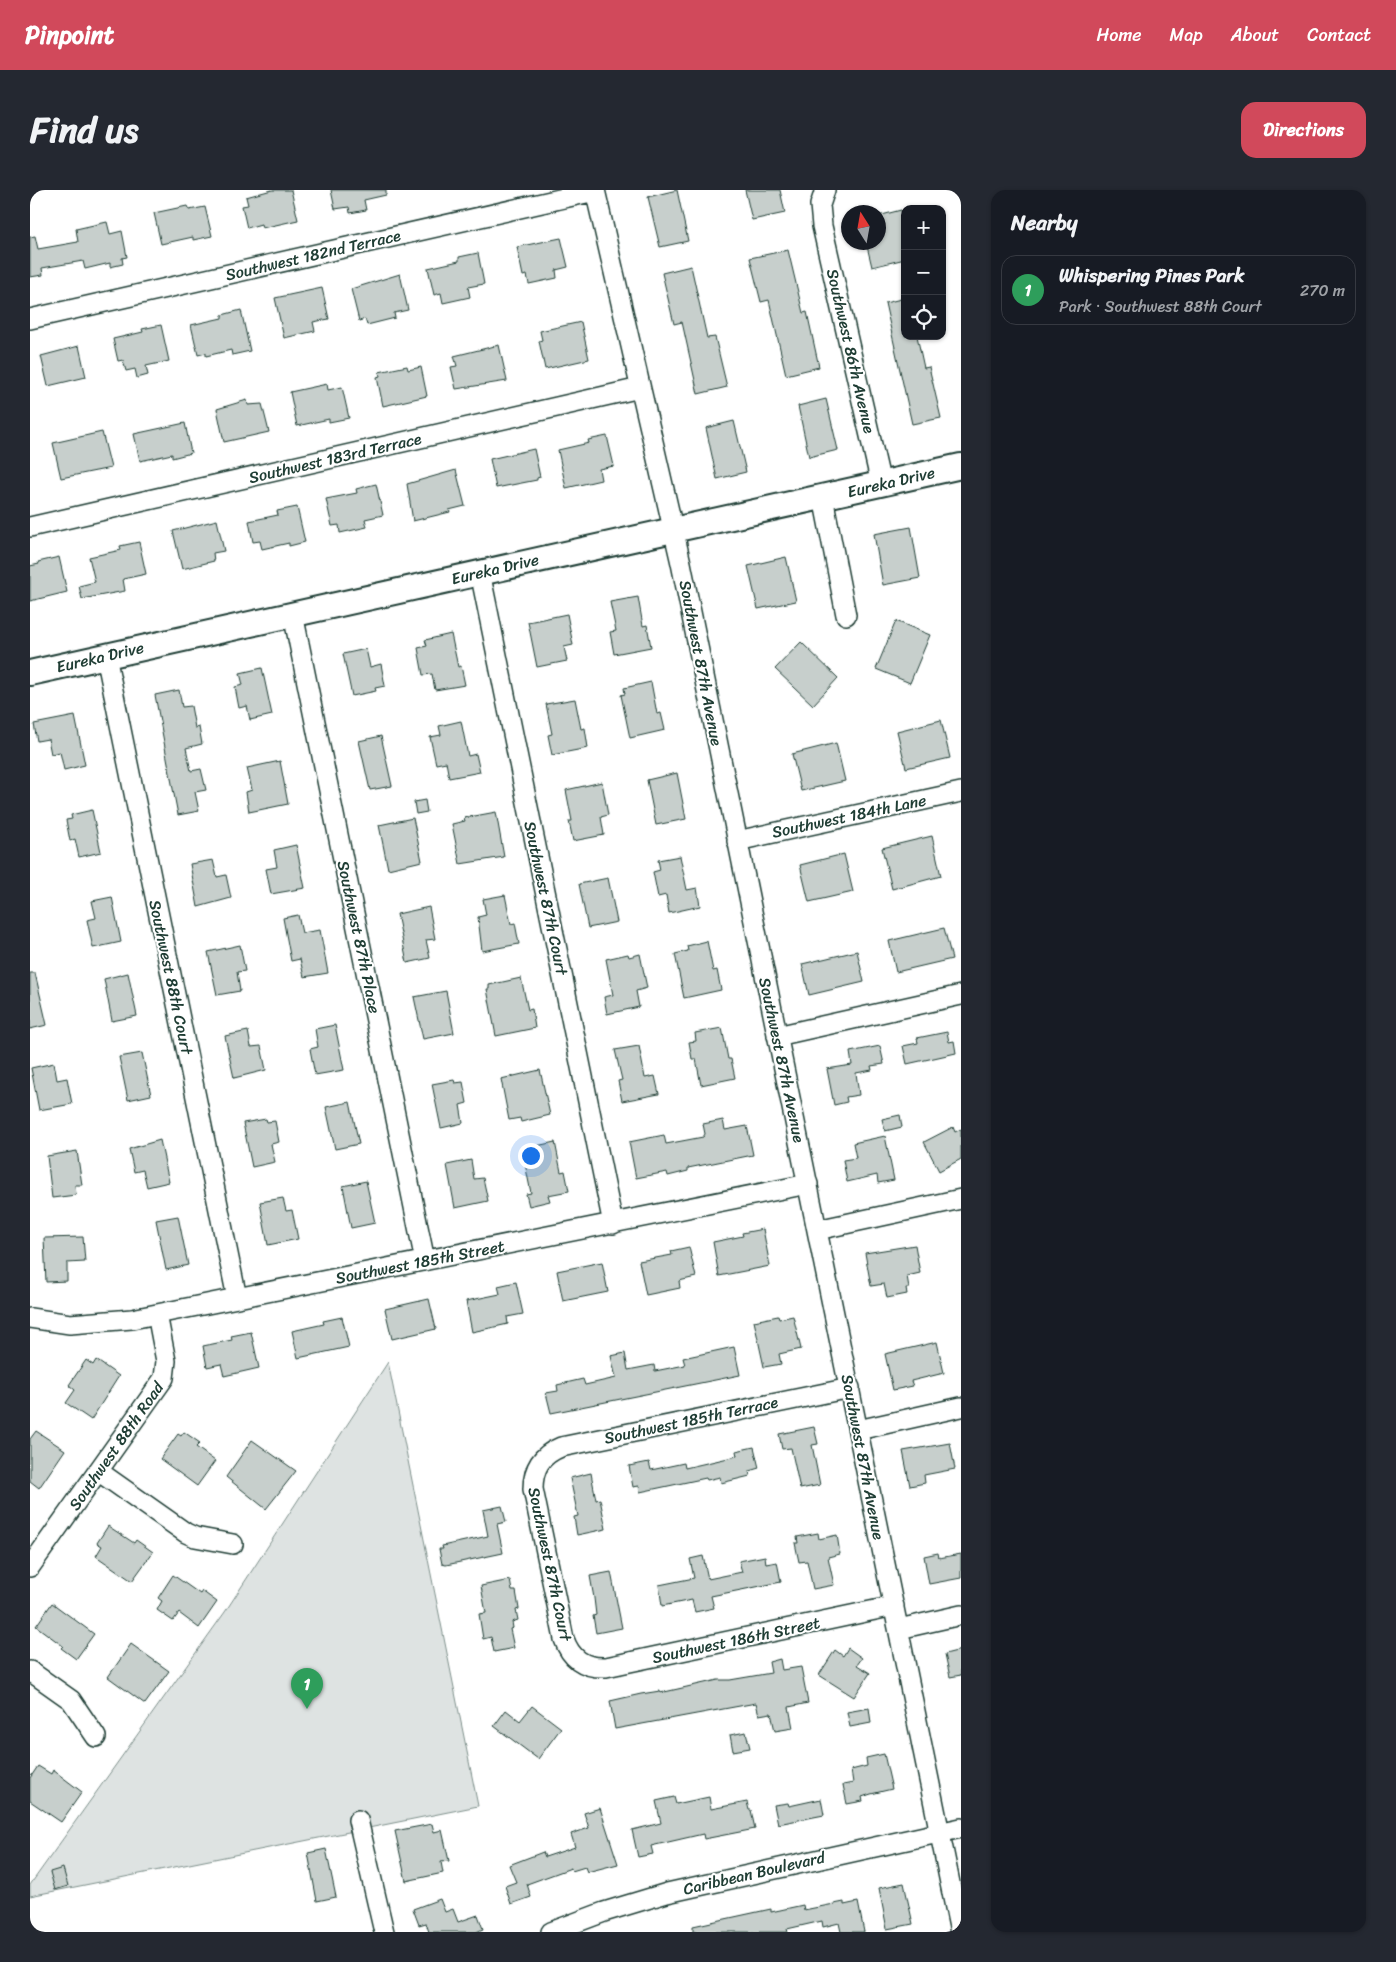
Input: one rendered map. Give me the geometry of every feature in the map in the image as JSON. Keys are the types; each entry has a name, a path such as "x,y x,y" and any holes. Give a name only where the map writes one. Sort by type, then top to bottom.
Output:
{"main road":[{"name":"Eureka Drive","path":"30,673 673,528 961,466"}],"street":[{"name":"Southwest 86th Avenue","path":"825,190 820,205 822,226 881,484"},
{"name":"Southwest 182nd Terrace","path":"30,319 595,191"},
{"name":"Southwest 87th Avenue","path":"595,191 673,528 960,1932"},
{"name":"Southwest 183rd Terrace","path":"30,527 640,388"},
{"path":"822,497 846,615"},
{"name":"Southwest 87th Court","path":"480,572 613,1224"},
{"name":"Southwest 87th Place","path":"293,614 425,1261"},
{"name":"Southwest 88th Court","path":"106,656 237,1298"},
{"name":"Southwest 184th Lane","path":"737,840 961,792"},
{"path":"777,1036 961,996"},
{"name":"Southwest 185th Street","path":"30,1318 50,1322 90,1324 157,1314 808,1184"},
{"path":"817,1230 961,1198"},
{"name":"Southwest 88th Road","path":"30,1567 164,1378 166,1361 157,1314"},
{"name":"Southwest 185th Terrace","path":"538,1463 552,1451 561,1447 850,1388"},
{"path":"858,1430 961,1407"},
{"name":"Southwest 87th Court","path":"538,1463 533,1480 536,1508 564,1639 572,1656 579,1662"},
{"path":"98,1471 186,1533 195,1537 233,1544"},
{"name":"Southwest 186th Street","path":"579,1662 587,1666 606,1667 894,1606"},
{"path":"898,1629 961,1615"},
{"path":"30,1670 71,1700 96,1737"},
{"path":"358,1820 384,1932"},
{"name":"Caribbean Boulevard","path":"551,1932 604,1912 668,1893 961,1828"}],"shaded area":[{"path":"388,1362 478,1806 30,1896 30,1885 225,1612"}],"building":[{"path":"272,190 291,190 298,220 262,228 261,224 247,228 242,206 248,205 246,197"},
{"path":"331,190 386,190 386,195 364,200 366,210 350,213 349,207 335,209"},
{"path":"677,190 688,241 660,247 648,197"},
{"path":"745,190 780,190 785,213 752,220"},
{"path":"187,206 189,210 205,207 212,236 193,240 193,237 161,244 154,213"},
{"path":"901,210 901,260 872,267 868,250 886,250 886,214"},
{"path":"107,222 110,234 122,231 127,257 122,258 123,264 110,267 110,263 85,269 83,261 42,268 43,275 30,277 30,237 35,236 38,249 78,242 76,229"},
{"path":"561,238 568,267 556,270 557,278 529,284 527,275 523,276 517,247"},
{"path":"788,250 803,313 807,312 819,367 786,375 769,300 761,302 750,258"},
{"path":"478,253 484,284 468,287 470,297 443,303 441,293 434,295 428,268 459,261 459,257"},
{"path":"691,266 707,338 715,337 727,387 698,394 682,322 674,324 662,273"},
{"path":"400,274 408,310 394,313 395,318 367,325 365,319 359,321 351,289"},
{"path":"322,288 329,319 313,322 315,331 284,338 275,298"},
{"path":"901,299 901,340 918,340 924,368 929,367 941,418 912,424 885,303"},
{"path":"241,310 250,351 232,355 231,350 206,356 206,353 198,355 191,325 222,318 222,315"},
{"path":"581,322 589,359 545,369 539,341 542,340 540,331"},
{"path":"161,325 169,361 146,366 148,375 137,378 135,369 126,371 123,360 118,361 113,339 143,332 142,329"},
{"path":"499,345 507,381 456,389 451,367 457,366 454,356"},
{"path":"79,346 86,377 48,386 41,356"},
{"path":"407,366 408,370 421,367 427,396 383,406 377,377 380,376 379,372"},
{"path":"327,384 328,390 342,387 349,418 329,422 329,419 297,426 290,392"},
{"path":"826,399 838,450 809,457 798,406"},
{"path":"247,400 248,405 262,404 269,432 224,442 217,409"},
{"path":"734,421 746,472 717,479 706,428"},
{"path":"185,423 191,453 172,458 172,454 140,461 134,434"},
{"path":"102,432 111,468 61,478 53,443"},
{"path":"607,436 614,466 599,469 601,480 566,488 558,450 589,443 588,440"},
{"path":"534,449 540,477 537,480 496,488 490,459"},
{"path":"456,470 465,506 449,510 450,512 413,521 407,484"},
{"path":"376,484 383,515 365,519 367,527 340,533 339,525 332,526 326,499 357,493 356,489"},
{"path":"297,507 305,542 289,546 289,543 262,549 260,541 253,542 249,521 278,515 277,511"},
{"path":"217,520 224,551 213,553 214,561 182,569 173,531"},
{"path":"911,527 920,578 883,585 874,534"},
{"path":"139,542 146,574 123,579 125,591 82,599 79,586 95,582 89,557 121,550 120,546"},
{"path":"59,557 67,592 30,601 30,566"},
{"path":"786,557 796,601 758,609 748,566"},
{"path":"638,597 643,626 647,625 651,647 614,654 610,632 616,631 610,602"},
{"path":"567,614 573,645 564,647 567,661 537,667 528,622"},
{"path":"896,621 930,635 910,683 876,669"},
{"path":"451,634 458,667 461,666 465,685 435,690 432,674 423,675 418,648 427,646 425,640"},
{"path":"801,642 838,678 813,705 775,669"},
{"path":"366,649 370,667 381,664 385,686 375,688 376,691 352,696 343,654"},
{"path":"262,668 272,715 250,720 247,706 239,708 235,687 243,685 240,673"},
{"path":"651,682 657,714 661,713 665,730 630,738 621,695 625,694 624,688"},
{"path":"179,690 182,707 191,706 195,728 199,727 202,744 186,748 191,771 201,769 206,790 195,792 199,811 178,815 155,695"},
{"path":"575,699 581,729 585,728 588,748 552,755 548,735 552,734 546,704"},
{"path":"75,716 85,765 64,770 60,752 51,754 48,739 37,741 34,724"},
{"path":"941,720 950,758 906,768 897,731"},
{"path":"461,721 468,756 476,754 480,772 449,778 446,762 436,764 430,737 441,735 439,726"},
{"path":"381,736 392,786 370,790 359,741"},
{"path":"836,743 845,781 801,791 792,754"},
{"path":"280,761 288,804 249,812 246,792 252,790 247,768"},
{"path":"677,773 686,819 656,825 647,780"},
{"path":"602,782 608,815 601,817 604,835 573,841 569,821 572,821 566,790"},
{"path":"425,800 427,812 416,814 414,802"},
{"path":"92,810 101,852 79,857 75,839 70,841 66,820 72,819 71,815"},
{"path":"496,812 504,857 460,864 452,824 465,821 464,818"},
{"path":"413,818 422,861 388,869 379,825"},
{"path":"932,836 941,876 892,889 882,848"},
{"path":"296,845 305,888 271,894 266,869 277,867 274,850"},
{"path":"844,854 853,892 809,902 800,865"},
{"path":"680,856 687,890 697,888 700,906 669,913 666,895 658,897 653,872 660,870 658,860"},
{"path":"213,860 217,877 226,875 231,898 198,907 190,864"},
{"path":"608,878 617,922 588,928 579,884"},
{"path":"505,895 511,924 515,923 519,944 482,951 478,917 486,915 483,899"},
{"path":"112,897 121,942 93,948 87,920 96,918 92,901"},
{"path":"429,907 435,939 426,940 430,958 407,963 397,914"},
{"path":"298,915 302,933 320,930 328,973 304,977 300,959 291,961 283,918"},
{"path":"944,928 952,959 896,972 889,941"},
{"path":"707,941 713,971 717,970 721,990 684,998 675,954 688,951 687,946"},
{"path":"240,945 245,971 237,972 240,991 217,995 208,952"},
{"path":"857,951 864,982 809,995 802,964"},
{"path":"628,954 629,957 640,954 647,988 636,991 639,1007 607,1014 604,997 613,995 606,959"},
{"path":"30,973 35,973 47,1025 30,1029"},
{"path":"128,973 137,1016 112,1021 104,979"},
{"path":"521,978 528,1010 532,1009 535,1028 496,1036 487,989 489,989 489,985"},
{"path":"446,991 454,1033 423,1039 414,997"},
{"path":"335,1025 344,1070 315,1075 310,1049 318,1047 315,1029"},
{"path":"722,1028 728,1059 731,1059 735,1078 701,1085 696,1059 692,1059 689,1042 696,1041 695,1033"},
{"path":"248,1031 251,1047 261,1046 266,1070 234,1078 225,1036"},
{"path":"947,1032 949,1042 954,1041 956,1053 907,1064 903,1046 918,1043 917,1038"},
{"path":"639,1046 645,1078 655,1076 659,1094 622,1101 618,1081 622,1080 615,1050"},
{"path":"880,1046 884,1064 871,1066 872,1070 856,1073 859,1095 846,1097 847,1102 834,1105 827,1069 852,1065 850,1052"},
{"path":"142,1053 151,1095 128,1100 119,1057"},
{"path":"54,1063 57,1080 67,1078 72,1104 39,1110 31,1068"},
{"path":"540,1070 550,1115 521,1122 520,1118 509,1120 501,1079"},
{"path":"454,1080 455,1083 463,1082 467,1103 460,1105 463,1123 441,1128 432,1084"},
{"path":"350,1102 359,1144 335,1149 326,1107"},
{"path":"900,1115 902,1127 885,1131 882,1119"},
{"path":"266,1119 267,1122 275,1121 279,1142 271,1144 275,1162 252,1167 243,1123"},
{"path":"723,1120 725,1130 747,1126 753,1155 688,1168 688,1171 668,1176 667,1172 636,1178 629,1142 664,1135 666,1144 703,1137 705,1134 703,1124"},
{"path":"953,1127 955,1132 961,1129 961,1159 939,1171 924,1142"},
{"path":"885,1136 894,1180 878,1183 877,1175 847,1182 843,1160 856,1158 853,1143"},
{"path":"160,1140 169,1182 147,1187 143,1170 134,1172 129,1149"},
{"path":"555,1142 561,1172 565,1171 569,1191 548,1195 550,1201 529,1206 526,1194 531,1193 522,1149"},
{"path":"77,1151 82,1185 75,1185 76,1195 52,1198 47,1156"},
{"path":"471,1160 474,1179 483,1178 488,1201 455,1208 447,1165"},
{"path":"366,1181 375,1223 351,1228 343,1186"},
{"path":"283,1198 286,1211 292,1210 298,1239 268,1245 260,1202"},
{"path":"178,1216 188,1265 166,1270 156,1220"},
{"path":"763,1229 770,1266 719,1276 713,1242 743,1236 742,1233"},
{"path":"83,1237 85,1262 67,1263 67,1281 46,1282 44,1238"},
{"path":"915,1245 920,1273 907,1276 909,1288 906,1288 907,1294 887,1298 884,1284 871,1286 865,1253"},
{"path":"689,1247 696,1277 679,1281 680,1288 646,1295 639,1261 672,1255 671,1251"},
{"path":"602,1262 608,1292 563,1301 557,1271"},
{"path":"516,1282 523,1314 507,1317 508,1324 472,1332 466,1301 500,1294 498,1286"},
{"path":"429,1299 436,1329 392,1339 385,1309"},
{"path":"778,1316 779,1319 793,1316 801,1349 779,1354 781,1364 764,1367 754,1321"},
{"path":"342,1317 349,1347 298,1358 292,1331 324,1324 323,1321"},
{"path":"251,1332 259,1368 224,1376 221,1364 207,1367 203,1346 232,1340 231,1336"},
{"path":"937,1342 944,1373 911,1381 913,1386 893,1390 885,1354"},
{"path":"734,1347 740,1375 551,1413 546,1393 558,1391 557,1385 583,1379 585,1385 616,1378 611,1356 625,1353 628,1370 654,1365 655,1371 685,1365 683,1358"},
{"path":"86,1360 93,1365 96,1360 119,1376 91,1420 66,1403 75,1390 69,1385"},
{"path":"814,1427 818,1444 812,1445 820,1485 800,1489 791,1448 782,1449 779,1434"},
{"path":"36,1431 65,1450 39,1488 30,1481 30,1439"},
{"path":"184,1432 200,1443 196,1447 215,1461 197,1486 160,1459 178,1434 181,1436"},
{"path":"252,1440 296,1471 266,1509 226,1477"},
{"path":"950,1443 955,1469 924,1475 925,1483 910,1486 903,1451"},
{"path":"754,1447 759,1468 749,1471 750,1476 721,1483 720,1477 707,1480 706,1478 640,1492 639,1486 633,1487 629,1466 649,1462 651,1470 684,1463 685,1468 737,1456 736,1451"},
{"path":"591,1473 596,1500 600,1499 606,1529 577,1535 574,1517 578,1516 570,1478"},
{"path":"502,1506 506,1522 497,1524 503,1553 446,1565 442,1564 439,1549 443,1549 442,1546 488,1536 483,1510"},
{"path":"108,1526 134,1543 136,1540 153,1552 132,1581 96,1556 102,1546 97,1543"},
{"path":"818,1533 819,1539 837,1535 840,1554 828,1557 834,1585 813,1589 807,1561 799,1562 795,1543 798,1543 797,1537"},
{"path":"938,1553 939,1558 961,1554 961,1578 929,1584 924,1556"},
{"path":"703,1556 708,1579 742,1572 739,1561 765,1556 766,1564 777,1562 781,1582 711,1596 714,1608 695,1612 692,1600 662,1606 659,1585 694,1578 690,1559"},
{"path":"611,1572 622,1628 596,1633 593,1616 596,1615 590,1576"},
{"path":"173,1575 200,1594 202,1591 217,1602 199,1628 179,1613 173,1621 157,1610 162,1601 158,1598"},
{"path":"510,1580 512,1591 516,1591 519,1609 516,1610 518,1620 512,1622 513,1628 510,1629 514,1648 494,1652 491,1637 483,1639 479,1614 486,1613 481,1586"},
{"path":"52,1603 94,1634 76,1659 61,1648 63,1646 36,1626"},
{"path":"131,1644 169,1671 145,1704 108,1677"},
{"path":"848,1648 862,1658 857,1665 870,1673 854,1697 819,1675 835,1650 843,1656"},
{"path":"961,1650 961,1675 950,1677 945,1654"},
{"path":"780,1659 782,1670 801,1667 808,1703 789,1707 793,1728 775,1731 771,1713 759,1715 756,1703 615,1729 610,1701 641,1694 660,1691 660,1693 718,1680 730,1680 771,1673 769,1662"},
{"path":"532,1706 561,1728 538,1759 494,1726 506,1710 520,1721"},
{"path":"869,1708 871,1723 850,1727 847,1712"},
{"path":"746,1732 750,1748 733,1751 730,1735"},
{"path":"884,1754 892,1789 862,1797 863,1801 847,1804 843,1785 853,1783 851,1770 867,1766 866,1758"},
{"path":"38,1766 51,1774 53,1770 82,1792 61,1822 30,1801 30,1778"},
{"path":"674,1797 676,1804 709,1797 711,1809 747,1802 749,1810 751,1810 755,1829 704,1839 703,1834 651,1846 653,1854 638,1857 632,1830 661,1823 656,1801"},
{"path":"821,1799 824,1815 778,1824 774,1805 788,1803 789,1806"},
{"path":"600,1808 618,1864 587,1872 585,1867 572,1871 571,1868 527,1884 531,1897 511,1904 505,1886 516,1882 509,1865 543,1852 545,1857 575,1847 571,1834 589,1828 584,1813"},
{"path":"432,1824 434,1832 442,1830 449,1861 441,1862 443,1873 406,1881 395,1831"},
{"path":"326,1849 336,1897 317,1901 308,1853"},
{"path":"63,1868 68,1886 55,1890 50,1872"},
{"path":"904,1883 913,1924 887,1929 879,1888"},
{"path":"440,1899 445,1912 453,1909 458,1922 478,1915 483,1929 476,1932 429,1932 426,1923 419,1925 413,1909"},
{"path":"844,1902 844,1905 858,1902 864,1932 841,1932 839,1923 823,1927 822,1921 787,1929 788,1932 693,1932 693,1926 771,1909 771,1912 803,1905 804,1910"}],"place":[{"name":"Whispering Pines Park","path":"307,1709"}]}
